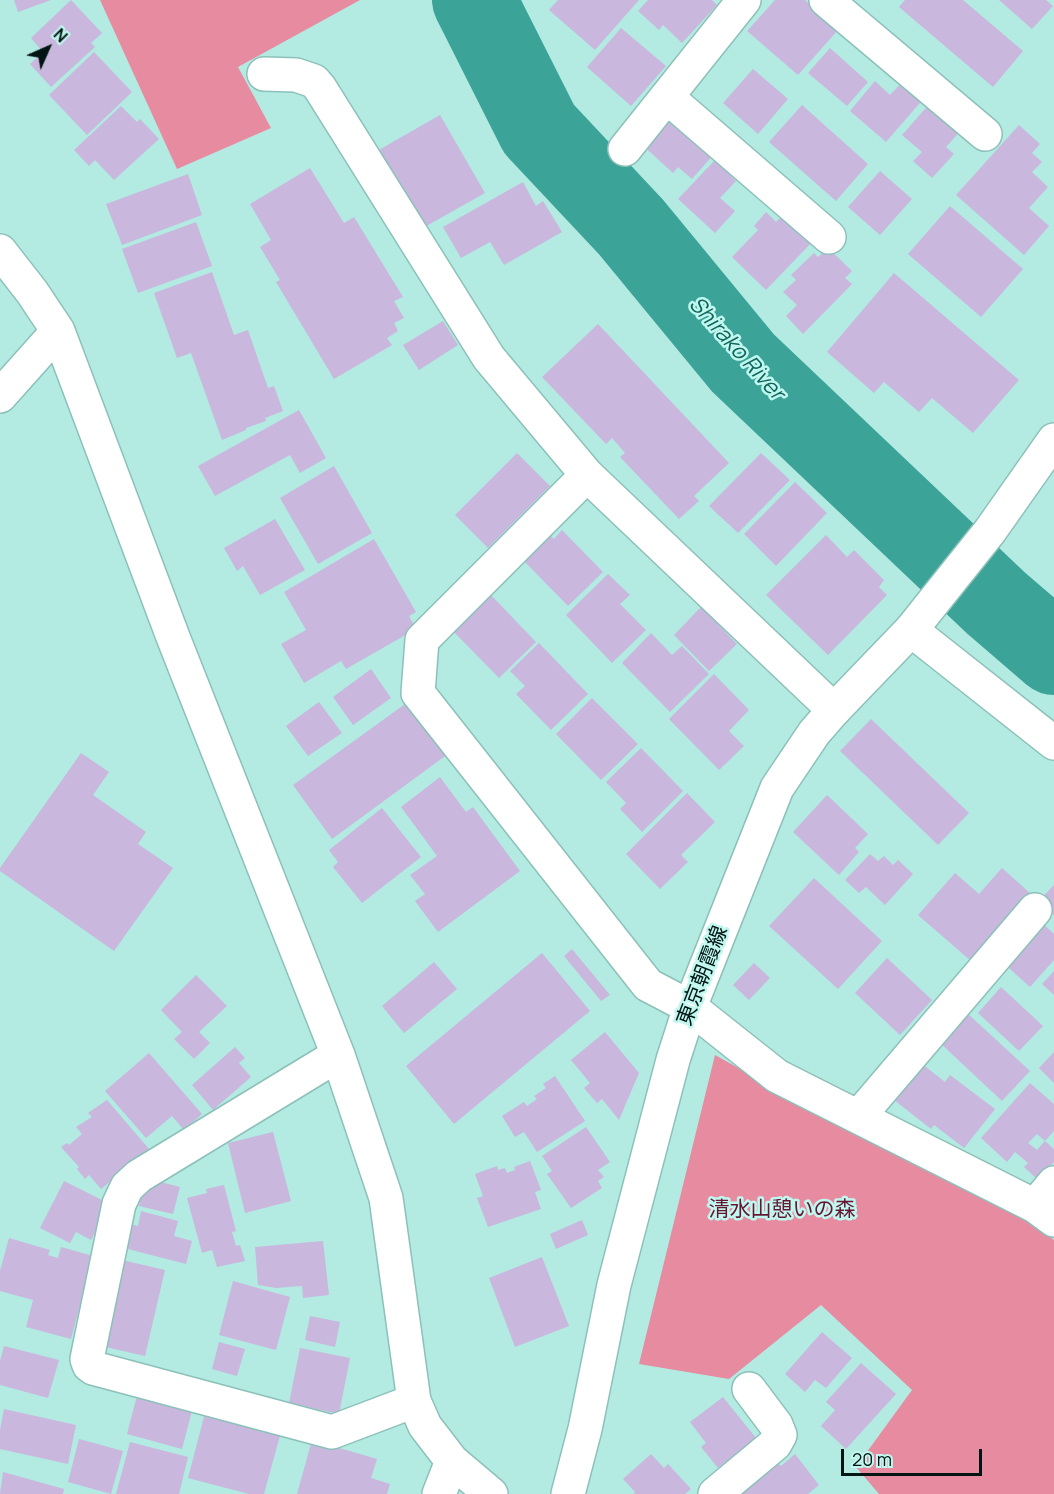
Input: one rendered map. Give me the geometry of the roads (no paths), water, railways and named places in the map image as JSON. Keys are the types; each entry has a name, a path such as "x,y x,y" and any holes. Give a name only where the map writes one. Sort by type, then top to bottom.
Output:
{"street":[{"path":"826,0 985,134"},
{"path":"625,148 740,1"},
{"path":"264,74 296,75 314,81 489,358 587,476 834,710"},
{"path":"667,97 829,237"},
{"path":"0,251 32,292 58,331 173,637 338,1055 386,1198 414,1401 425,1426 452,1461 491,1494"},
{"path":"0,396 58,331"},
{"name":"東京朝霞線","path":"568,1494 585,1429 614,1285 673,1060 690,1007 777,788 814,733 910,630 990,531 1054,440"},
{"path":"587,476 422,640 418,693 648,985 690,1007 777,1076 1048,1203"},
{"path":"910,630 1054,743"},
{"path":"859,1116 1035,910"},
{"path":"338,1055 139,1176 127,1187 119,1204 87,1359 93,1368 332,1432 414,1401"},
{"path":"715,1494 775,1444 780,1435 776,1425 749,1389"},
{"path":"439,1494 452,1461"}],"waterway":[{"name":"Shirako River","path":"474,0 539,129 631,227 743,363 996,603 1054,653"}],"park label":[{"name":"清水山憩いの森","path":"782,1210"}]}
